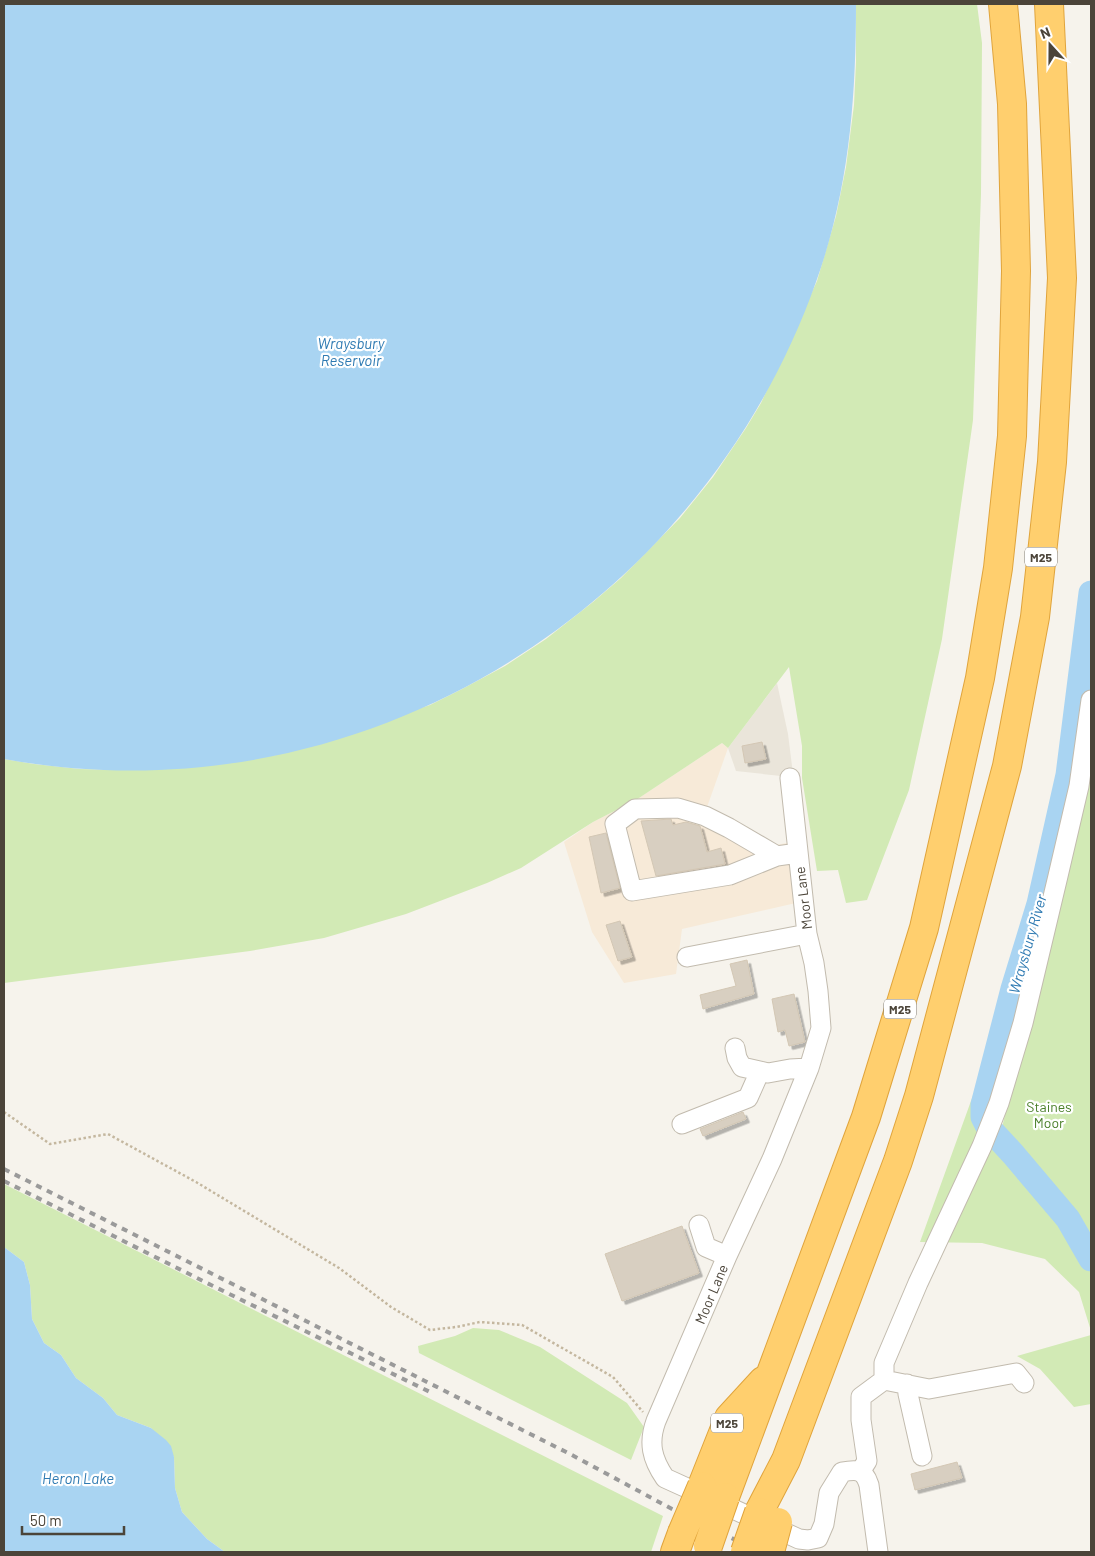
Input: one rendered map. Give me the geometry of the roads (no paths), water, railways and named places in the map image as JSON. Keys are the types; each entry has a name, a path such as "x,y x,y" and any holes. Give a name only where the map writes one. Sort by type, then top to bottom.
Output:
{"highway":[{"name":"M25","path":"707,1549 714,1492 729,1418 771,1373 866,1117 924,928 980,678 998,568 1012,436 1016,271 1012,104 1003,4"},
{"name":"M25","path":"745,1552 769,1517 786,1460 898,1161 919,1096 1007,766 1035,617 1052,462 1062,278 1050,4"},
{"name":"M25","path":"679,1543 714,1492"},
{"name":"M25","path":"769,1517 770,1552"}],"street":[{"path":"884,1380 884,1363 918,1283 982,1146 999,1103 1023,1023 1079,786 1091,700"},
{"name":"Moor Lane","path":"790,778 807,934 814,963 821,1028 809,1068 772,1158 727,1256 656,1421 652,1434 654,1463 665,1478 799,1539 808,1540 818,1538 824,1524 829,1493 842,1472 856,1469 860,1472"},
{"path":"777,856 705,816 678,808 635,809 615,824 632,891 730,875 777,856 798,853"},
{"path":"687,957 807,934"},
{"path":"736,1048 742,1067 768,1072 809,1068"},
{"path":"682,1124 748,1098 760,1071"},
{"path":"699,1225 706,1247 727,1256"},
{"path":"878,1552 869,1485 867,1478 860,1472 867,1461 861,1420 862,1397 884,1380 929,1389 1016,1373 1024,1383"},
{"path":"907,1384 922,1456"}],"water":[{"name":"Wraysbury Reservoir","path":"4,4 856,4 852,110 848,144 843,179 827,248 816,282 762,401 689,506 600,596 497,669 384,724 262,758 135,771 4,759"},
{"name":"Heron Lake","path":"4,1247 24,1262 30,1285 32,1319 44,1343 61,1355 76,1378 103,1398 117,1415 151,1428 166,1440 171,1446 174,1457 175,1488 182,1512 207,1539 225,1552 4,1552"}],"waterway":[{"name":"Wraysbury River","path":"1091,593 1068,775 1039,904 1013,989 983,1105 983,1117 988,1127 1068,1219 1091,1259"}],"railway":[{"path":"4,1169 570,1454 672,1509 760,1552"},
{"path":"4,1181 432,1393"}],"park label":[{"name":"Staines Moor","path":"1049,1114"}]}
